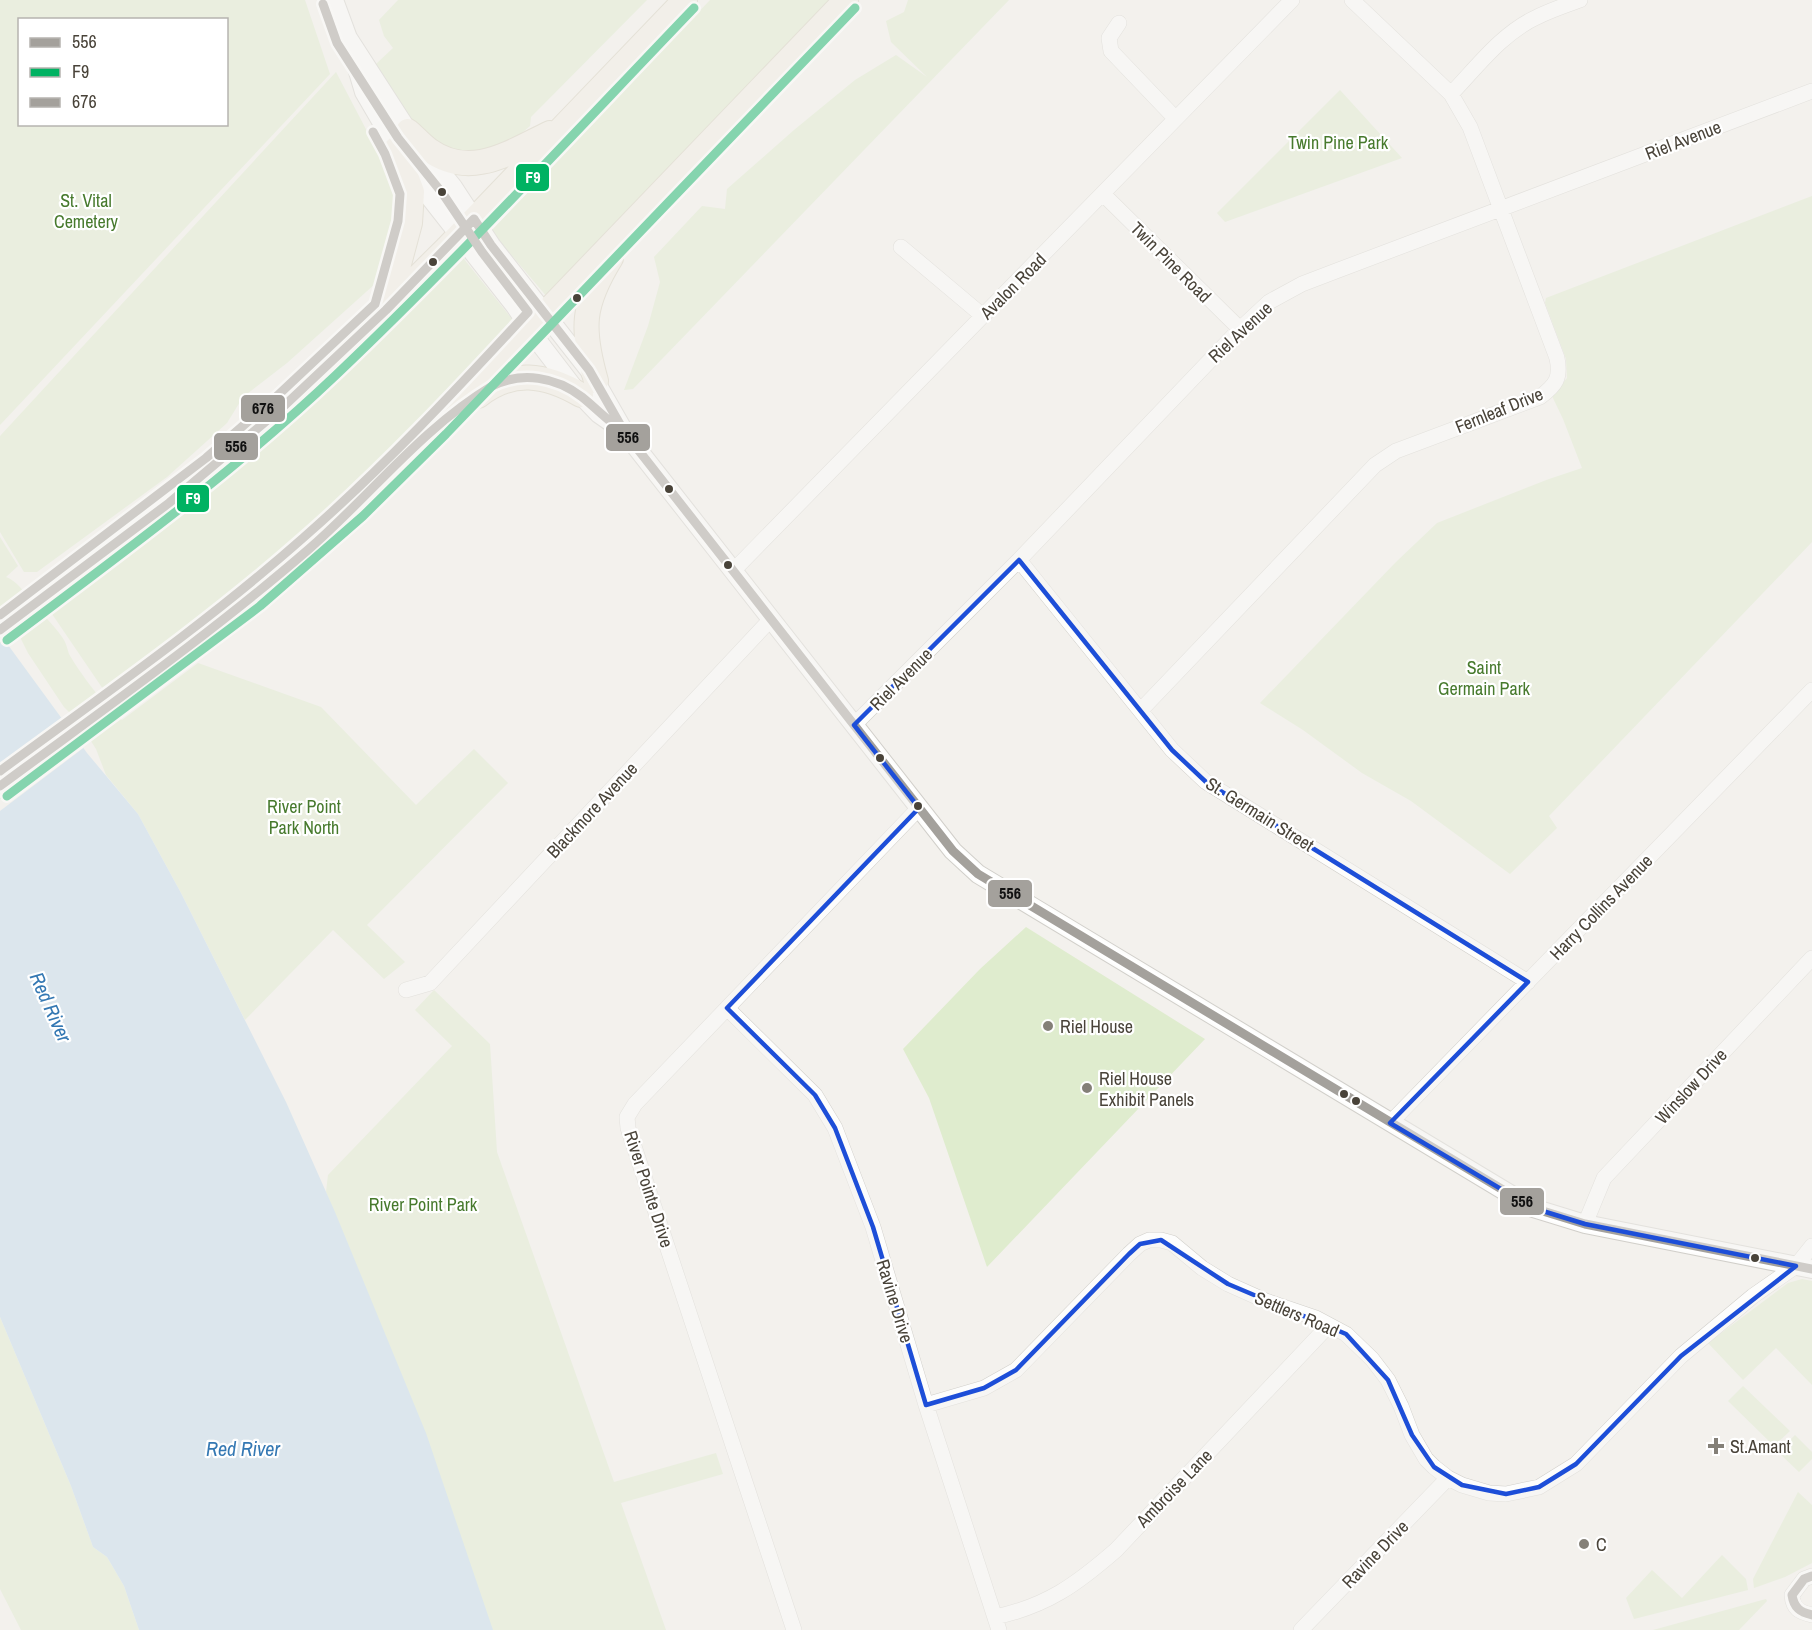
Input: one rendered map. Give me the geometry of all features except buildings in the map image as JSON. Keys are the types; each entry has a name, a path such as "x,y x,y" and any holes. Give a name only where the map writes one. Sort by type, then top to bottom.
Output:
{"main road":[{"path":"0,630 205,474 284,406 386,310 686,0"},
{"path":"0,786 253,596 355,507 437,426 846,0"},
{"path":"402,140 454,161 472,164 496,159 565,125"},
{"path":"386,310 410,224 412,192 402,140"},
{"path":"437,426 485,390 504,380 522,377 544,378 566,386 588,388 589,355 586,336 588,309 594,285 632,223"}],"street":[{"path":"334,0 348,38 402,140 412,176 466,227"},
{"name":"Avalon Road","path":"733,571 1292,0"},
{"name":"Fernleaf Drive","path":"1142,710 1375,465 1396,450 1540,397 1550,390 1560,372 1557,358 1470,127 1451,94 1353,0"},
{"path":"1451,94 1492,49 1513,32 1536,17 1580,0"},
{"path":"1119,23 1109,38 1111,51 1175,118"},
{"name":"Riel Avenue","path":"854,725 1019,560 1240,329 1269,302 1302,284 1812,91"},
{"path":"402,140 453,188 466,227 515,306 537,321 588,388 599,414 625,433 953,851 978,874 1533,1208 1584,1224 1804,1267"},
{"name":"Twin Pine Road","path":"1103,194 1240,329"},
{"path":"901,248 983,316"},
{"name":"St. Germain Street","path":"1019,560 1172,750 1206,782 1528,982"},
{"name":"Blackmore Avenue","path":"406,990 430,983 771,620"},
{"name":"Harry Collins Avenue","path":"1390,1123 1812,690"},
{"name":"River Pointe Drive","path":"794,1630 628,1128 627,1117 634,1104 919,808"},
{"name":"Winslow Drive","path":"1584,1224 1604,1178 1812,958"},
{"name":"Ravine Drive","path":"727,1008 815,1095 835,1128 873,1227 926,1405 997,1623"},
{"name":"Settlers Road","path":"926,1405 984,1388 1016,1370 1140,1244 1149,1240 1161,1240 1172,1243 1202,1268 1228,1284 1346,1334 1372,1359 1395,1392 1412,1435 1420,1450 1434,1467 1462,1485 1489,1493 1506,1494 1539,1487 1576,1464 1681,1356 1753,1296 1804,1267 1812,1246"},
{"name":"Ambroise Lane","path":"997,1623 1049,1599 1084,1578 1116,1550 1329,1325"},
{"name":"Ravine Drive","path":"1301,1630 1448,1478"},
{"path":"1812,1576 1804,1579 1792,1595 1793,1605 1799,1611 1812,1616"}],"highlighted area":[{"path":"1019,560 1172,750 1206,782 1528,982 1390,1123 1533,1208 1585,1224 1796,1266 1681,1356 1576,1464 1539,1487 1506,1494 1462,1485 1434,1467 1412,1435 1388,1380 1346,1334 1228,1284 1161,1240 1140,1244 1016,1370 984,1388 926,1405 873,1227 835,1128 815,1095 727,1008 919,808 854,725"}],"green space":[{"name":"St. Vital Cemetery","path":"0,0 305,0 330,74 0,425"},
{"path":"398,0 647,0 531,117 530,126 503,149 462,156 420,134 376,70 376,64 393,48 384,36 379,20"},
{"path":"710,0 836,0 548,298 491,231"},
{"path":"908,0 1009,0 633,389 624,390 648,326 660,282 654,257 702,206 725,209 727,189 855,80 896,55 927,77 891,42 886,21 904,12"},
{"path":"336,72 391,177 399,202 402,220 394,260 376,283 287,363 243,397 227,423 167,477 37,572 24,572 0,532 0,436"},
{"name":"Twin Pine Park","path":"1340,90 1402,158 1225,222 1217,213"},
{"name":"Saint Germain Park","path":"1812,196 1812,542 1549,816 1557,828 1510,874 1411,801 1362,773 1303,730 1260,703 1396,562 1437,523 1582,468 1552,396 1567,378 1566,359 1545,303 1546,298"},
{"path":"460,254 516,324 364,480 246,583 217,612 103,689 50,611 161,527 269,438 355,361"},
{"name":"River Point Park North","path":"0,537 18,566 6,577 20,587 55,628 86,680 122,720 198,663 321,707 416,805 474,749 508,783 367,925 405,962 384,979 333,930 245,1020 138,814 106,775 96,749 79,722 64,707 28,653 18,633 0,611"},
{"path":"1026,927 1205,1039 987,1267 929,1098 903,1049 980,969"},
{"name":"River Point Park","path":"434,990 490,1044 497,1152 614,1482 716,1453 723,1474 621,1503 666,1630 488,1630 326,1192 328,1175 452,1046 415,1010"},
{"path":"1802,1279 1812,1281 1812,1385 1776,1348 1743,1380 1708,1343 1788,1283"},
{"path":"0,1317 71,1486 93,1547 107,1557 124,1586 139,1630 21,1630 0,1589"},
{"path":"1743,1386 1790,1431 1774,1446 1728,1401"},
{"path":"1795,1435 1812,1452 1812,1459 1799,1472 1778,1452"},
{"path":"1798,1492 1812,1505 1812,1563 1785,1577 1754,1588 1753,1579"},
{"path":"1722,1555 1746,1579 1748,1590 1634,1619 1626,1598 1652,1570 1682,1598"},
{"path":"1766,1599 1767,1601 1739,1630 1653,1630"}],"water":[{"name":"Red River","path":"0,634 87,753 138,814 181,893 286,1102 335,1212 426,1433 493,1630 139,1630 124,1586 107,1557 93,1547 71,1486 0,1317"}],"pier":[{"path":"67,721 86,746 0,811 0,772"}],"transit line":[{"name":"676","path":"0,771 192,629 303,538 390,456 528,312 482,252 443,194 398,138 337,43 323,4"},
{"name":"F9","path":"7,640 176,512 297,411 428,285 694,8"},
{"name":"F9","path":"7,796 260,606 363,516 446,434 855,8"},
{"name":"676","path":"0,615 206,458 276,397 375,304 398,221 400,194 385,154 373,132"},
{"name":"556","path":"0,630 169,503 284,406 386,310 474,219 491,245 589,370 625,433 953,851 978,874 1533,1208 1585,1224 1812,1269"},
{"name":"556","path":"0,786 234,611 309,549 420,442 467,403 492,386 515,379 538,378 550,381 572,390 611,422"},
{"name":"556","path":"1812,1576 1804,1579 1792,1595 1798,1609 1812,1615"}],"place":[{"name":"Riel House","path":"1048,1026"},
{"name":"Riel House Exhibit Panels","path":"1087,1088"},
{"name":"St.Amant","path":"1716,1446"},
{"name":"C","path":"1584,1544"}]}
